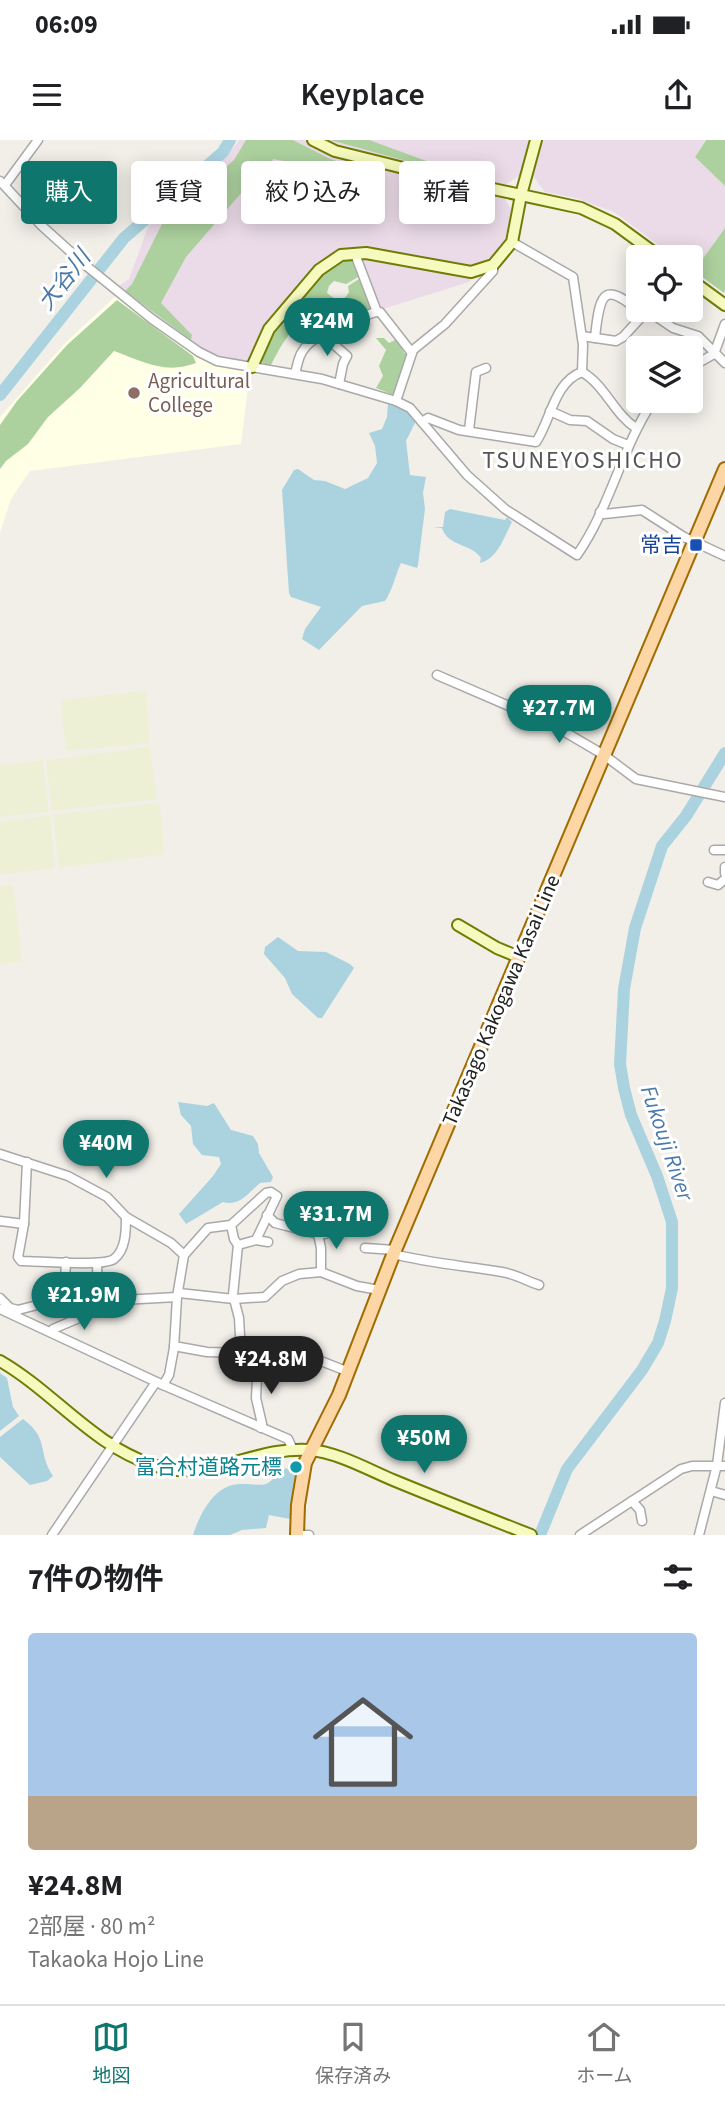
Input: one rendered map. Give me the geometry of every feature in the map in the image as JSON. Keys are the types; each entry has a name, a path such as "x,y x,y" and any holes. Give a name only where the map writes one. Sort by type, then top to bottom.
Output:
{"main road":[{"name":"Takasago Kakogawa Kasai Line","path":"297,1535 305,1463 349,1372 394,1252 725,468"}],"street":[{"path":"38,140 3,183 42,226 86,266 152,319 199,352 217,361 295,373 396,401 411,408 467,475 505,509 577,555 586,542 623,464 628,445 645,413"},
{"path":"313,140 335,151 581,208 601,217 642,245"},
{"path":"252,367 269,329 319,270 341,255 366,253 471,271 493,265 512,242 536,140"},
{"path":"512,242 573,277 582,336 582,372"},
{"path":"355,254 377,312 386,317 412,354"},
{"path":"396,401 412,354 445,324 493,271 493,265"},
{"path":"703,289 725,305"},
{"path":"595,338 604,298 609,293 614,293 626,300"},
{"path":"295,373 302,351 323,335 377,312"},
{"path":"582,336 616,341 637,322"},
{"path":"665,322 673,328 698,336 725,363"},
{"path":"703,360 714,354 725,324"},
{"path":"323,335 347,356 339,384"},
{"path":"469,430 476,372 486,368"},
{"path":"422,422 428,418 449,427 536,442 567,382 582,372"},
{"path":"582,372 594,381 622,417 636,428"},
{"path":"550,411 570,419 587,421 613,439 628,445"},
{"path":"600,512 604,514 642,510 684,537 725,556"},
{"path":"437,675 553,725 604,755 636,779 725,797"},
{"path":"713,850 725,850"},
{"path":"708,882 718,885 725,879"},
{"path":"458,925 497,948 519,957"},
{"path":"0,1154 68,1176 107,1197 126,1217 171,1243 184,1255"},
{"path":"27,1162 24,1224 18,1257 21,1261 97,1263 113,1260 119,1254 126,1231 126,1217"},
{"path":"52,1535 113,1446 169,1375 184,1255 208,1228 231,1225 266,1193 271,1192 277,1196 256,1240"},
{"path":"267,1215 275,1223 318,1234 341,1227"},
{"path":"0,1221 24,1224"},
{"path":"231,1225 238,1245 234,1299 239,1318 241,1353"},
{"path":"318,1234 321,1272"},
{"path":"238,1245 256,1240 268,1242"},
{"path":"365,1248 501,1272 539,1285"},
{"path":"64,1298 66,1262"},
{"path":"97,1263 98,1300"},
{"path":"0,1309 17,1313 64,1298 85,1302 178,1295 234,1299 265,1297 282,1281 299,1274 321,1272 356,1286 379,1290"},
{"path":"0,1298 17,1313 52,1332 160,1384 288,1439 293,1450"},
{"path":"52,1332 53,1329 79,1318 85,1302"},
{"path":"174,1346 207,1352 241,1353 258,1358 274,1354 308,1356 349,1372"},
{"path":"258,1358 256,1398 261,1428"},
{"path":"0,1361 26,1377 87,1429 113,1446 151,1464 187,1471 221,1467 293,1450 311,1450 352,1462 529,1534"},
{"path":"699,1535 721,1465 725,1403"},
{"path":"580,1535 681,1469 721,1465"},
{"path":"711,1491 725,1495"},
{"path":"632,1500 640,1510 642,1521"},
{"path":"303,1535 309,1535"}],"shaded area":[{"path":"239,140 705,140 695,157 725,186 725,228 703,259 703,245 659,245 614,212 575,198 545,192 533,176 519,176 505,185 505,199 513,212 509,237 497,254 470,267 341,252 256,348 248,361 215,357 119,292 119,286 129,279 151,224 227,224 227,161 219,161"},
{"path":"359,257 474,276 469,282 380,310"},
{"name":"Agricultural College","path":"117,295 186,349 213,365 250,370 241,444 30,471 11,499 0,533 0,417 65,343"},
{"path":"143,691 146,693 150,743 66,751 62,700"},
{"path":"150,747 157,799 52,811 46,760"},
{"path":"43,760 49,812 0,817 0,765"},
{"path":"156,803 160,806 164,853 59,868 53,815"},
{"path":"50,815 55,868 0,875 0,822"},
{"path":"13,885 22,961 0,964 0,886"}],"green space":[{"path":"246,140 293,140 336,161 241,161 241,193 227,209 227,166 234,160"},
{"path":"330,140 369,140 427,161 406,161"},
{"path":"706,140 725,140 725,186 695,157"},
{"path":"162,224 214,224 186,257 161,303 192,335 191,340 125,291 132,284"},
{"path":"725,228 724,293 703,278 703,259"},
{"path":"349,258 355,262 360,276 346,284 334,281 327,293 336,299 342,299 349,292 348,286 359,279 363,280 375,310 345,322 336,313 312,317 289,335 271,365 264,364 259,359 272,331 324,271"},
{"path":"117,300 193,356 196,363 174,368 164,367 114,351 80,388 48,417 28,444 0,469 0,425 17,401 67,345"},
{"path":"376,338 384,338 389,343 397,339 404,353 408,355 394,395 376,388 383,376 379,366 386,350"}],"water":[{"path":"388,403 409,412 416,421 406,441 410,475 426,477 418,565 417,568 401,563 385,601 362,606 319,650 302,639 305,629 321,607 291,597 289,593 282,490 294,470 298,469 314,480 325,481 345,489 368,478 377,463 375,446 369,433 382,429 387,417"},
{"path":"450,509 505,520 507,517 512,522 496,552 480,563 481,558 477,553 449,539 442,528 433,527 443,527 445,512"},
{"path":"278,937 298,951 326,952 354,968 322,1018 318,1018 292,994 285,978 264,954 265,947"},
{"path":"178,1102 207,1106 214,1103 231,1130 253,1136 273,1177 271,1182 260,1183 239,1201 223,1202 186,1224 179,1214 221,1164 219,1157 202,1155 193,1144 191,1126 181,1115"},
{"path":"0,1373 7,1378 13,1407 19,1416 0,1431"},
{"path":"23,1419 40,1439 45,1460 53,1476 47,1481 30,1485 0,1457 0,1437"},
{"path":"282,1468 297,1470 290,1519 269,1515 266,1528 242,1530 230,1535 193,1535 209,1502 222,1489 239,1484 263,1485"}],"waterway":[{"name":"大谷川","path":"0,395 124,238 223,152 230,140"},
{"name":"Fukouji River","path":"540,1535 567,1469 642,1370 658,1343 665,1321 672,1288 672,1222 657,1176 631,1115 624,1088 620,1064 624,989 635,928 662,846 686,816 725,753"}],"place":[{"name":"Agricultural College","path":"134,393"},
{"name":"常吉","path":"696,545"},
{"name":"富合村道路元標","path":"296,1467"}],"district":[{"name":"TSUNEYOSHICHO","path":"583,460"}]}
